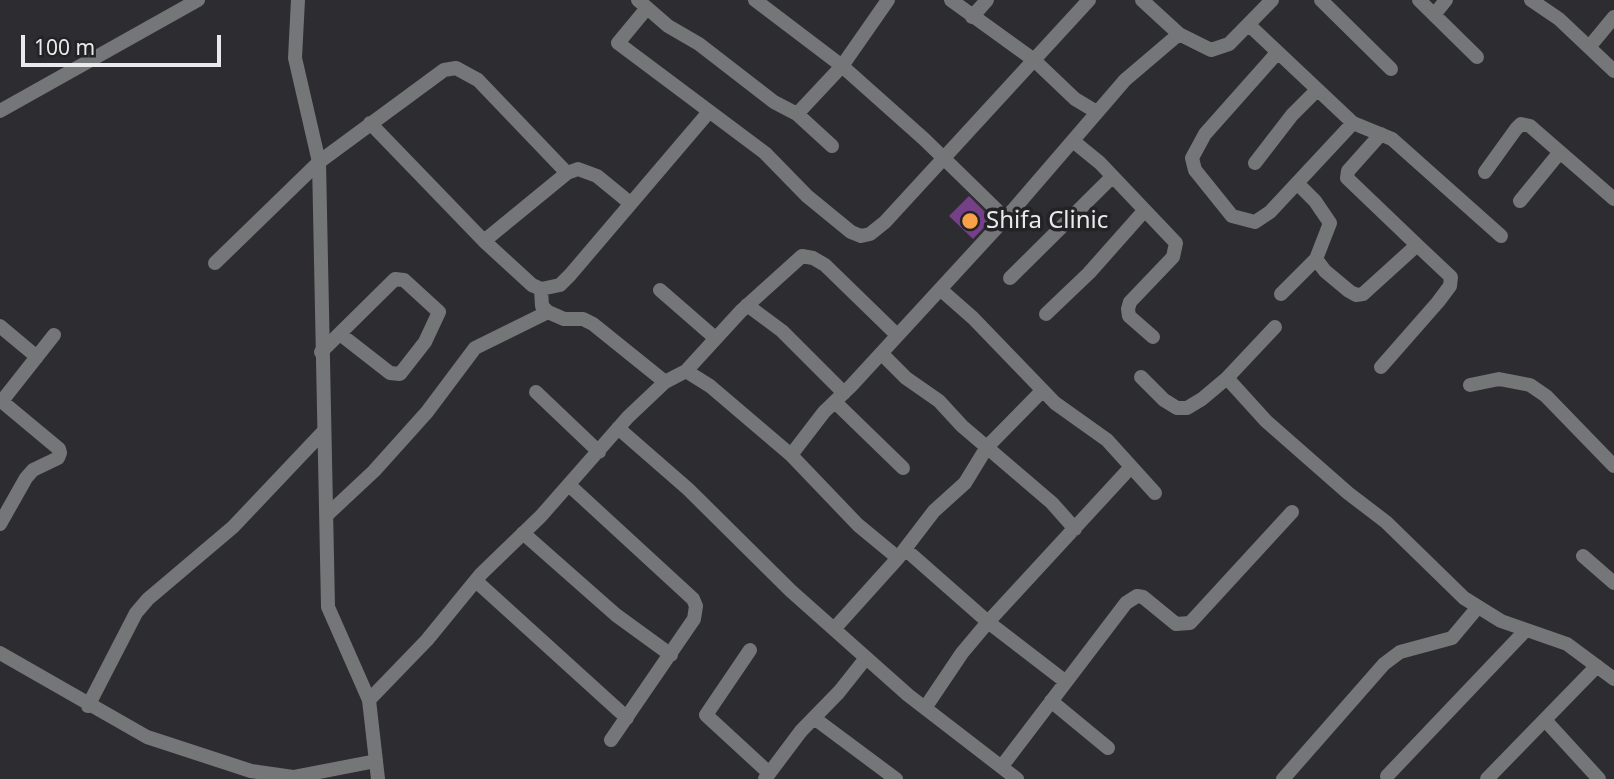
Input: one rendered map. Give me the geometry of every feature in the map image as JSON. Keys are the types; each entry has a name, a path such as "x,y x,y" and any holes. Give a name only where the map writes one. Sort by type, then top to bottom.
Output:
{"street":[{"path":"0,111 198,0"},
{"path":"298,0 295,58 319,162 328,607 369,700 378,779"},
{"path":"755,0 842,66 924,139 1005,218"},
{"path":"797,114 842,66 888,0"},
{"path":"951,0 1034,60 1075,99 1095,111"},
{"path":"972,17 987,0"},
{"path":"832,146 797,114 775,102 699,44 668,26 643,4 618,43 708,113 765,153 807,196 851,232 861,236 870,234 885,222 1089,0"},
{"path":"1142,0 1179,34 1211,50 1229,44 1267,6 1250,0"},
{"path":"1321,0 1391,69"},
{"path":"1419,0 1477,57"},
{"path":"1434,15 1446,0"},
{"path":"1531,0 1590,46 1614,71"},
{"path":"1590,46 1614,17"},
{"path":"1249,25 1353,123 1381,134 1415,158 1476,217 1501,236"},
{"path":"791,455 839,397 882,354 1005,218 1073,141 1095,111 1152,55 1179,34"},
{"path":"1278,53 1205,134 1192,158 1195,170 1232,216 1255,222 1297,183 1353,123"},
{"path":"215,263 319,162 444,70 456,68 478,80 566,173"},
{"path":"1255,163 1292,115 1317,90"},
{"path":"370,123 484,241 532,285 541,289 560,285 570,275 708,113"},
{"path":"1485,172 1521,124 1530,126 1614,199"},
{"path":"1381,134 1348,171 1347,178 1451,277 1450,286 1381,367"},
{"path":"1073,141 1176,243 1177,250 1161,272 1130,302 1128,309 1129,316 1153,337"},
{"path":"1520,201 1560,152"},
{"path":"484,241 566,173 586,171 630,203"},
{"path":"1010,278 1112,177"},
{"path":"1281,294 1316,258 1330,223 1315,201 1297,183"},
{"path":"1046,314 1089,273 1144,211"},
{"path":"1316,258 1325,271 1356,295 1374,285 1417,246"},
{"path":"369,700 427,640 476,581 569,485 618,428 665,382 686,371 714,337 795,261 803,257 813,258 897,335"},
{"path":"321,352 395,279 404,280 439,312 425,342 400,374 390,373 340,334"},
{"path":"541,289 542,306 548,312 564,319 583,319 593,324 665,382"},
{"path":"940,289 973,318 1055,403 1107,440 1155,494"},
{"path":"660,290 714,337"},
{"path":"747,305 782,331 903,468"},
{"path":"328,514 374,471 427,412 475,348 548,312"},
{"path":"0,326 37,357"},
{"path":"1140,377 1164,400 1177,408 1187,408 1227,378 1275,327"},
{"path":"0,524 33,470 51,463 60,453 59,449 1,401 54,335"},
{"path":"882,354 906,378 939,401 1052,503 1075,529"},
{"path":"686,371 710,386 791,455 858,525 901,554 1066,682"},
{"path":"1227,378 1266,421 1386,522 1464,598 1501,621 1567,644 1614,679"},
{"path":"1470,385 1499,379 1530,385 1546,396 1614,466"},
{"path":"834,629 901,554 934,510 965,483 987,447 1042,391"},
{"path":"536,393 599,452"},
{"path":"618,428 688,489 791,591 866,658 925,708 1017,779"},
{"path":"88,706 136,613 149,598 233,527 323,432"},
{"path":"925,708 962,653 988,622 1130,468"},
{"path":"569,485 693,598 696,610 694,619 611,740"},
{"path":"1002,766 1126,603 1137,596 1143,597 1176,624 1190,623 1292,512"},
{"path":"523,533 607,608 671,654"},
{"path":"1583,556 1614,583"},
{"path":"476,581 626,718"},
{"path":"1283,779 1384,664 1400,652 1452,638 1478,607"},
{"path":"1387,776 1525,631"},
{"path":"750,650 706,715 767,776 866,658"},
{"path":"0,653 88,706 147,737 251,771 292,778 376,761"},
{"path":"1488,779 1597,666"},
{"path":"1051,701 1108,748"},
{"path":"814,718 896,779"},
{"path":"1545,720 1599,779"}],"building":[{"path":"969,196 992,219 973,239 949,216"}],"place":[{"name":"Shifa Clinic","path":"970,221"}]}
